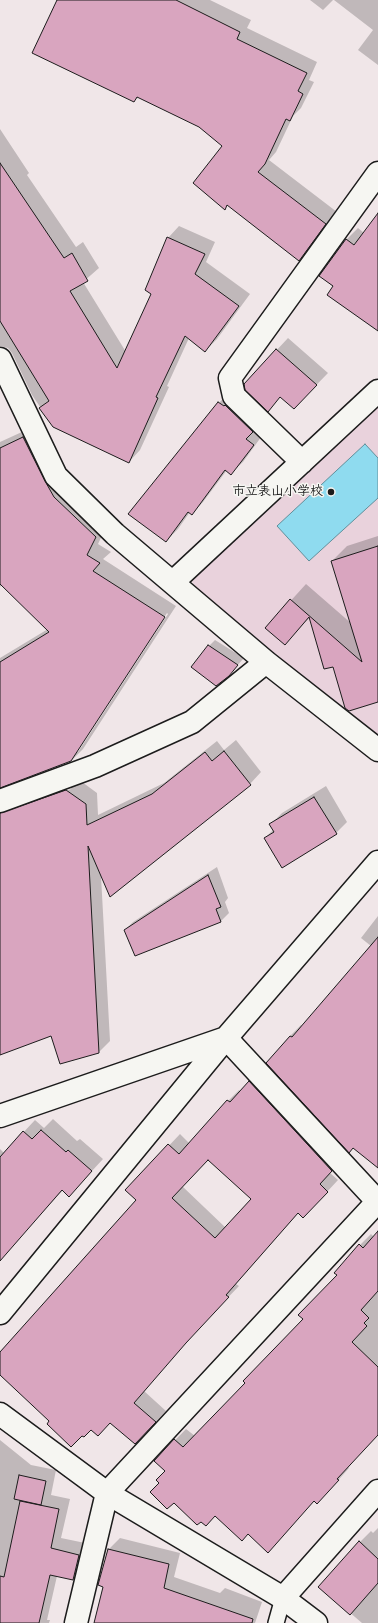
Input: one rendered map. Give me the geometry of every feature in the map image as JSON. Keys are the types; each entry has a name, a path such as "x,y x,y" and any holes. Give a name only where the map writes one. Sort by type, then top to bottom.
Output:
{"street":[{"path":"302,462 234,396 230,378 378,173"},
{"path":"0,359 56,476 115,534 266,662 378,750"},
{"path":"173,582 378,391"},
{"path":"0,801 96,766 192,722 266,662"},
{"path":"0,1313 226,1038 378,862"},
{"path":"0,1116 226,1038"},
{"path":"76,1623 107,1493 378,1201 226,1038"},
{"path":"0,1414 107,1493 283,1598 316,1623"},
{"path":"283,1598 378,1491"}],"lane":[{"path":"276,1623 283,1598"}],"shaded area":[{"name":"市立表山小学校","path":"378,403 377,739 194,587 192,580"}],"water":[{"path":"365,444 378,458 378,498 309,561 277,526"}],"building":[{"path":"57,0 176,0 240,32 237,39 307,73 298,91 303,94 290,121 286,119 265,164 258,172 326,224 299,261 227,205 225,210 193,183 222,146 199,127 137,97 134,102 32,53"},
{"path":"0,163 64,258 72,253 88,281 70,291 117,368 151,294 145,290 167,237 205,254 195,274 239,306 205,352 185,336 156,397 158,398 129,463 53,427 39,408 49,401 0,321"},
{"path":"378,213 378,331 327,295 333,286 319,276 346,239 354,245"},
{"path":"276,349 317,385 294,409 280,397 268,412 245,390 244,384"},
{"path":"218,402 224,406 225,405 253,432 246,439 254,445 231,475 225,470 192,515 188,512 166,542 128,514"},
{"path":"23,437 54,497 96,537 87,555 100,563 93,571 165,617 71,761 0,788 0,662 49,632 0,584 0,448"},
{"path":"378,546 378,702 349,711 345,708 333,667 324,669 309,617 285,645 265,628 290,599 362,662 331,561"},
{"path":"208,645 238,665 229,676 216,686 191,667"},
{"path":"224,751 251,785 110,897 88,846 99,1053 60,1064 51,1036 0,1055 0,813 66,790 86,804 87,825 152,794 205,752 212,761"},
{"path":"314,797 337,834 282,868 264,838 274,832 269,824"},
{"path":"208,875 221,907 216,909 221,922 135,956 124,930"},
{"path":"378,937 378,1168 353,1148 349,1153 266,1063 290,1036 292,1037"},
{"path":"249,1081 332,1171 320,1184 328,1192 303,1218 298,1213 226,1295 229,1297 186,1343 134,1403 156,1422 135,1444 110,1423 98,1436 91,1430 84,1437 82,1436 71,1447 47,1424 49,1421 0,1375 0,1352 136,1200 125,1190 168,1144 179,1154 227,1100 230,1102","holes":["208,1160 251,1199 215,1238 172,1198"]},
{"path":"41,1130 66,1152 68,1150 92,1171 69,1197 62,1190 0,1261 0,1157 23,1131 32,1139"},
{"path":"378,1231 378,1291 361,1310 369,1318 364,1323 367,1326 352,1342 378,1367 378,1435 337,1479 339,1480 317,1504 314,1501 268,1553 248,1534 242,1541 215,1516 206,1526 201,1522 197,1525 174,1503 167,1509 150,1492 159,1483 156,1480 165,1471 154,1461 174,1439 183,1447 245,1383 243,1381 303,1319 298,1315 337,1275 334,1273 359,1244 363,1248"},
{"path":"19,1475 46,1481 41,1505 14,1499"},
{"path":"20,1501 59,1509 51,1548 79,1555 73,1580 50,1575 39,1623 0,1623 0,1576 4,1577"},
{"path":"359,1541 378,1559 378,1583 350,1615 318,1587"},
{"path":"108,1549 169,1564 164,1588 253,1619 252,1623 94,1623 103,1587 98,1585"}],"place":[{"name":"市立表山小学校","path":"331,492"}]}
